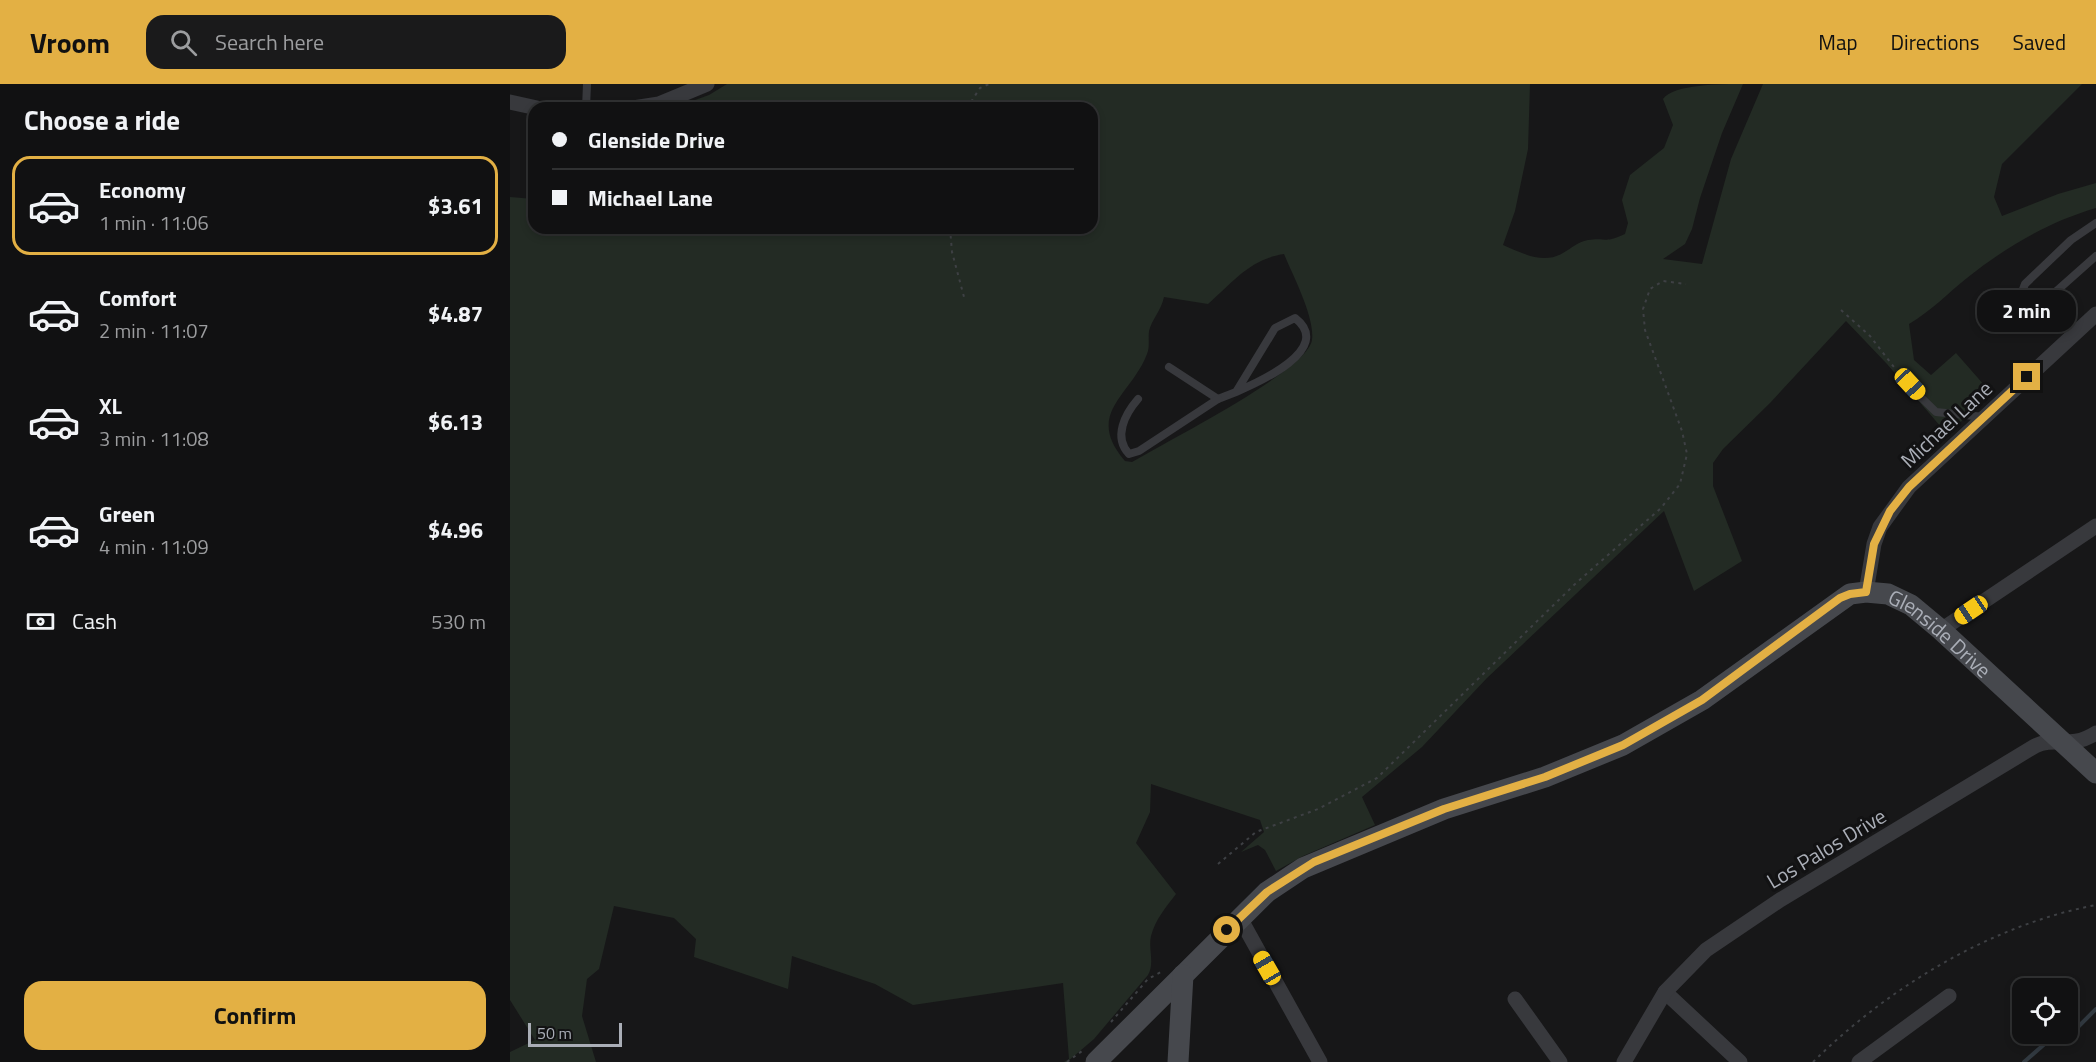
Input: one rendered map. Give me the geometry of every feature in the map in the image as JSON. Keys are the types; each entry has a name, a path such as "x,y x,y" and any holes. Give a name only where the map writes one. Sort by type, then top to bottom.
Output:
{"street":[{"path":"663,102 690,88 707,84"},
{"path":"510,102 528,106"},
{"name":"Michael Lane","path":"1866,592 1874,544 1890,511 1909,487 2096,314"},
{"path":"1941,630 2096,526"},
{"name":"Glenside Drive","path":"1096,1062 1276,885 1325,857 1444,809 1545,777 1623,745 1702,700 1840,598 1850,594 1866,592 1899,598 1941,630 2096,773"},
{"name":"Los Palos Drive","path":"1624,1062 1665,992 1706,950 1780,900 2042,742 2081,742 2096,733"},
{"path":"1240,918 1320,1062"},
{"path":"1178,1062 1183,975"},
{"path":"1665,992 1740,1062"},
{"path":"1859,1062 1949,996"},
{"path":"1515,999 1560,1062"}],"lane":[{"path":"586,102 587,84"},
{"path":"2096,223 2071,240 2025,284 2022,292 2031,303 2043,303 2096,256"},
{"path":"1138,399 1128,410 1121,428 1124,449 1129,454 1139,451 1218,399 1236,392 1284,367 1300,353 1304,339 1299,321 1295,318 1286,321 1270,332 1251,370 1236,392"},
{"path":"1169,367 1218,399"},
{"path":"1902,379 1936,412 1984,417"}],"path":[{"path":"971,102 980,88 989,84"},
{"path":"950,234 952,252 964,297"},
{"path":"1218,864 1256,832 1318,809 1377,778 1574,585 1661,508 1680,484 1687,454 1682,431 1645,330 1643,309 1650,288 1663,281 1686,284"},
{"path":"1841,310 1870,336 1902,379"},
{"path":"1813,1062 1835,1040 1889,999 1960,954 2009,930 2055,913 2096,904"}],"shaded area":[{"path":"727,84 1530,84 1528,149 1515,211 1503,245 1533,256 1548,258 1563,253 1584,241 1609,240 1625,234 1628,223 1622,200 1630,175 1664,148 1673,125 1663,99 1677,90 1687,88 1743,84 1722,133 1692,229 1685,244 1663,259 1702,264 1731,159 1763,84 2082,84 2002,164 1994,197 2002,216 2058,194 2096,183 2096,208 2061,220 2012,246 1909,324 1914,360 1931,375 1956,353 1992,394 1947,434 1887,364 1846,321 1770,403 1723,449 1713,463 1713,486 1742,561 1694,591 1664,511 1487,678 1422,747 1362,797 1375,825 1303,856 1276,871 1265,850 1258,845 1241,852 1264,832 1260,820 1151,784 1150,812 1136,843 1176,894 1161,914 1153,930 1150,941 1151,966 1148,975 1094,1039 1067,1062 1064,1062 1069,1059 1063,983 913,1005 875,984 792,956 788,989 694,957 696,939 674,918 614,906 599,969 587,979 582,1016 596,1062 510,1062 510,1052 535,1040 510,1000 510,197 528,198 528,234 1098,234 1098,102 690,102 709,95","holes":["1284,254 1310,320 1312,340 1305,352 1289,368 1212,417 1132,462 1125,461 1114,444 1109,430 1110,417 1147,354 1149,331 1164,297 1208,304 1252,266"]}],"waterway":[{"path":"2078,1027 2096,1009"},
{"path":"2024,1062 2045,1044"}],"route":[{"path":"1227,930 1267,892 1314,862 1444,809 1545,777 1623,745 1702,700 1840,598 1866,592 1874,544 1880,527 1890,511 1909,487 2027,377"}]}
